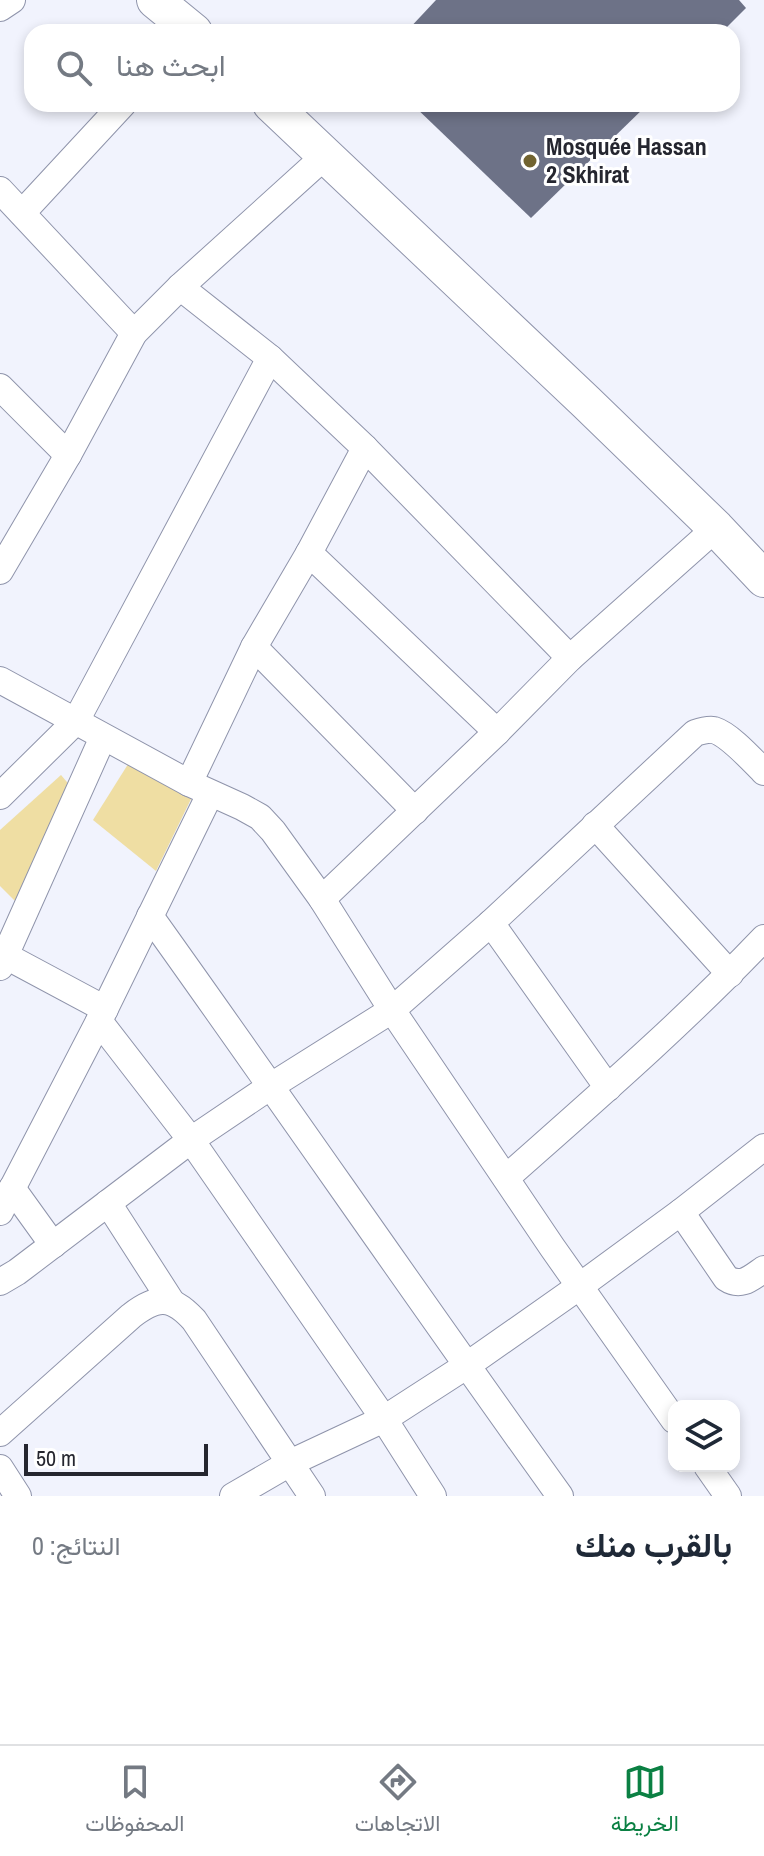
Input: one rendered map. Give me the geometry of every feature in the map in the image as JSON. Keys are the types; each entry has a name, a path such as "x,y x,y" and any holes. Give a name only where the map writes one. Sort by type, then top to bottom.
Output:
{"street":[{"path":"0,8 12,0"},
{"path":"155,0 184,24"},
{"path":"113,112 7,200 134,333"},
{"path":"280,112 586,402 764,579"},
{"path":"0,571 134,333 180,287 326,155"},
{"path":"180,287 270,358 365,448 570,658"},
{"path":"0,796 76,721 270,358"},
{"path":"0,387 68,455"},
{"path":"0,1212 150,916 254,647 365,448"},
{"path":"322,899 570,658 716,528"},
{"path":"309,553 497,732"},
{"path":"254,647 415,811"},
{"path":"0,680 200,788 242,807 260,817 273,831 322,899 392,1010 506,1178 668,1411"},
{"path":"0,1282 191,1140 392,1010 491,923 695,733 706,730 724,736 764,772"},
{"path":"103,737 3,962 102,1015 384,1419 433,1496"},
{"path":"595,825 730,974"},
{"path":"150,916 560,1496"},
{"path":"491,923 608,1088"},
{"path":"506,1178 608,1088 764,938"},
{"path":"233,1496 290,1463 384,1419 466,1366 681,1212 764,1147"},
{"path":"12,1188 53,1245"},
{"path":"108,1203 171,1301"},
{"path":"681,1212 726,1278 741,1283 764,1269"},
{"path":"0,1433 143,1306 157,1300 171,1301 194,1320 312,1496"},
{"path":"0,1468 18,1496"},
{"path":"711,1472 728,1496"}],"shaded area":[{"path":"130,761 192,797 156,871 93,820"},
{"path":"61,775 72,788 26,912 0,886 0,830"}],"building":[{"path":"436,0 739,0 746,8 730,24 414,24"},
{"name":"Mosquée Hassan 2 Skhirat","path":"420,112 640,112 531,218"}],"place":[{"name":"Mosquée Hassan 2 Skhirat","path":"530,161"}]}
